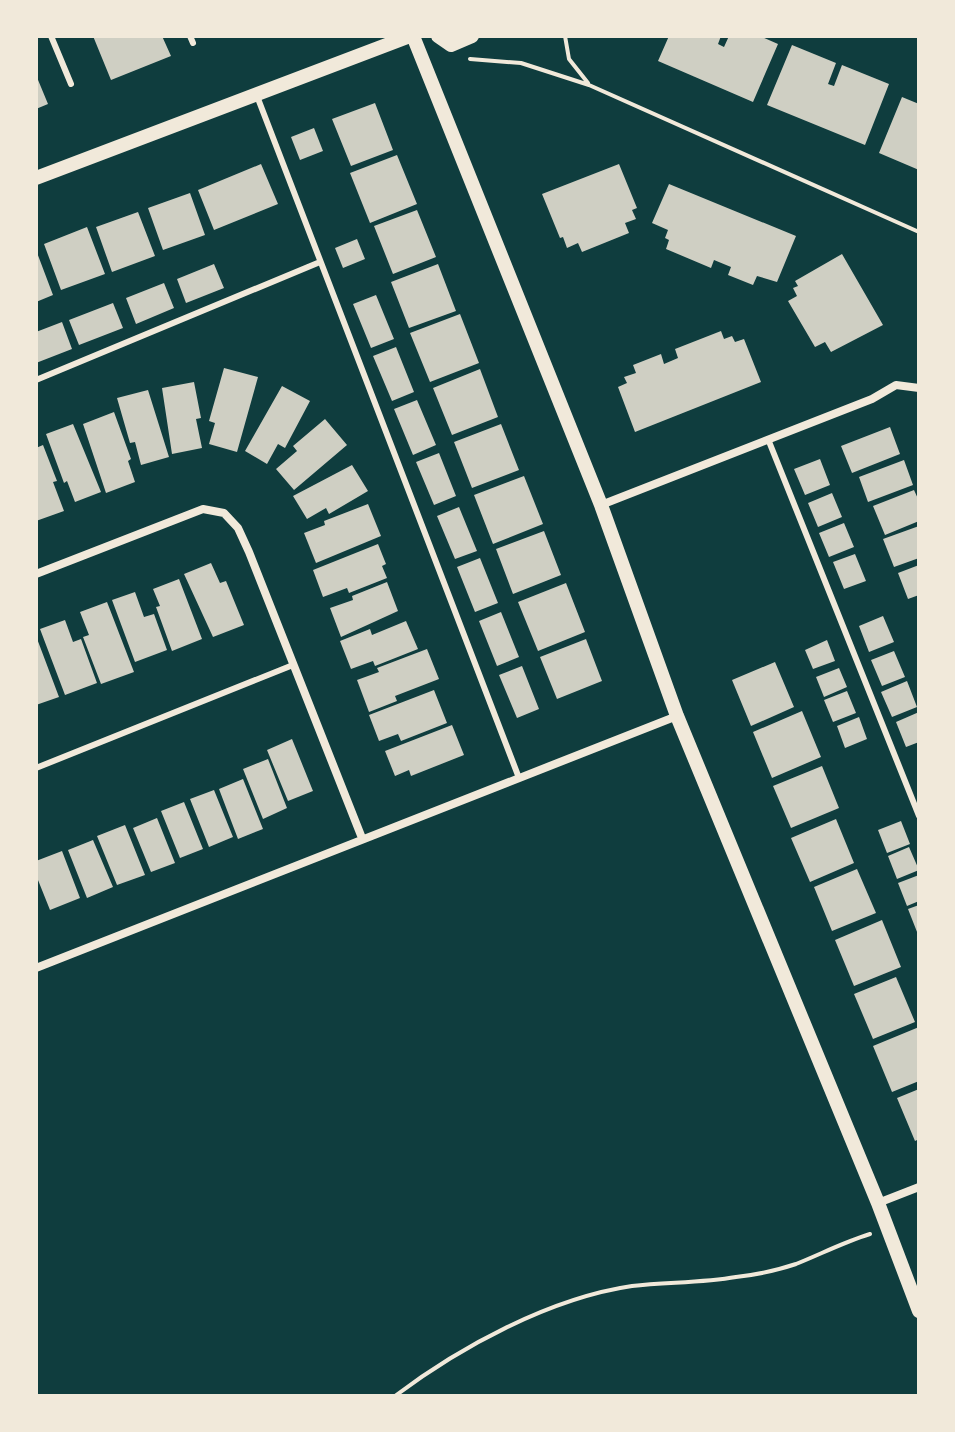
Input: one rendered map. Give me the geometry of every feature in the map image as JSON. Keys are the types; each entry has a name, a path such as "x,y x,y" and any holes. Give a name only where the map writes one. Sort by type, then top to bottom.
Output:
{"street":[{"path":"36,178 411,36 601,505 677,716 878,1203 919,1311"},
{"path":"438,36 451,45 472,36"},
{"path":"601,505 872,399 896,385 919,388"},
{"path":"36,574 174,518 203,509 224,513 238,528 249,552 362,838"},
{"path":"36,968 677,716"},
{"path":"878,1203 919,1187"}],"lane":[{"path":"51,36 71,84"},
{"path":"255,93 519,778"},
{"path":"36,380 320,262"},
{"path":"768,439 919,816"},
{"path":"36,768 293,665"}],"path":[{"path":"565,36 569,59 589,85"},
{"path":"451,45 462,58 521,63 589,85 919,232"},
{"path":"395,1396 430,1369 525,1318 628,1287 736,1278 793,1265 848,1241 886,1229"}],"building":[{"path":"93,36 162,36 171,56 111,80"},
{"path":"669,36 721,36 718,44 724,47 729,36 760,36 778,44 753,102 658,61"},
{"path":"792,45 836,63 828,84 834,86 842,65 889,84 865,145 767,105"},
{"path":"36,75 48,104 36,109"},
{"path":"902,97 919,104 919,170 879,153"},
{"path":"375,103 393,150 351,166 332,119"},
{"path":"314,128 323,151 300,160 291,137"},
{"path":"397,155 417,204 370,223 350,173"},
{"path":"261,164 278,204 214,230 198,190"},
{"path":"619,164 637,208 632,210 636,219 625,223 629,233 582,252 578,243 567,248 542,194"},
{"path":"669,184 796,236 777,282 757,276 753,285 728,275 731,267 714,260 711,268 666,249 668,230 652,223"},
{"path":"190,193 205,235 163,250 148,208"},
{"path":"417,210 436,257 393,274 374,226"},
{"path":"138,212 155,256 112,272 96,227"},
{"path":"87,227 105,274 61,290 44,244"},
{"path":"357,239 365,259 343,268 335,248"},
{"path":"36,250 53,295 36,302"},
{"path":"842,254 883,325 831,352 825,342 815,347 788,301 797,296 793,288 798,286 795,281"},
{"path":"214,264 224,288 186,303 177,279"},
{"path":"438,264 456,311 409,328 391,282"},
{"path":"164,283 174,308 136,324 126,298"},
{"path":"376,295 394,339 371,348 353,304"},
{"path":"113,303 123,328 79,345 69,320"},
{"path":"460,314 479,363 430,382 410,333"},
{"path":"62,322 72,349 36,363 36,332"},
{"path":"721,331 724,339 732,336 735,342 744,339 761,382 635,432 618,387 627,383 624,377 636,373 633,365 661,354 664,364 678,358 675,349"},
{"path":"396,347 414,392 392,401 373,356"},
{"path":"224,368 258,377 237,452 209,444 215,423 209,421"},
{"path":"480,369 498,417 452,435 433,388"},
{"path":"194,382 201,418 196,419 202,448 172,454 162,388"},
{"path":"282,386 310,401 285,448 278,444 267,464 245,451"},
{"path":"148,390 169,457 141,465 135,442 130,443 117,398"},
{"path":"417,400 436,445 413,455 394,409"},
{"path":"114,412 131,459 128,461 135,482 106,493 83,424"},
{"path":"325,419 347,445 294,490 276,469 297,451 293,446"},
{"path":"73,424 101,492 75,502 67,481 64,483 46,434"},
{"path":"501,424 519,470 472,488 454,442"},
{"path":"890,427 900,454 852,473 841,446"},
{"path":"43,445 57,481 53,482 64,511 36,521 36,448"},
{"path":"439,453 456,496 434,505 416,462"},
{"path":"820,459 830,485 805,495 794,469"},
{"path":"904,460 913,485 868,502 859,477"},
{"path":"352,465 368,491 329,514 326,508 307,519 293,496"},
{"path":"524,476 543,524 493,544 474,495"},
{"path":"914,490 919,501 919,521 885,535 873,506"},
{"path":"832,493 842,517 818,527 808,503"},
{"path":"368,504 381,536 316,563 304,533 325,525 324,521"},
{"path":"459,507 477,551 455,559 437,516"},
{"path":"844,523 854,547 829,557 819,533"},
{"path":"919,526 919,558 894,567 883,539"},
{"path":"544,531 561,575 513,594 496,549"},
{"path":"378,544 386,564 382,566 387,578 349,593 347,588 323,597 313,570"},
{"path":"855,554 866,581 844,589 833,562"},
{"path":"480,558 498,603 475,612 457,567"},
{"path":"211,563 220,583 226,581 244,625 213,637 184,574"},
{"path":"919,565 919,595 908,599 898,573"},
{"path":"179,579 202,639 172,651 156,607 160,606 153,589"},
{"path":"387,582 398,611 341,637 330,608"},
{"path":"566,583 585,632 538,651 518,602"},
{"path":"135,592 144,617 154,614 167,650 135,662 112,600"},
{"path":"107,602 134,672 101,684 83,637 89,635 80,612"},
{"path":"501,612 519,657 497,666 479,621"},
{"path":"883,616 894,642 869,652 859,626"},
{"path":"65,620 73,642 81,639 97,683 65,695 40,629"},
{"path":"406,621 418,649 375,666 373,661 351,669 340,641 370,629 372,635"},
{"path":"36,636 59,697 36,705"},
{"path":"586,639 602,681 557,699 540,657"},
{"path":"827,640 835,661 813,669 805,650"},
{"path":"427,649 439,679 395,696 397,701 369,712 357,680 379,672 377,668"},
{"path":"894,651 905,677 882,686 871,660"},
{"path":"775,662 794,707 751,726 732,680"},
{"path":"522,666 539,709 517,718 499,675"},
{"path":"839,668 847,687 824,697 816,677"},
{"path":"907,681 917,707 892,717 881,692"},
{"path":"434,690 447,723 401,741 398,734 379,741 369,715"},
{"path":"847,691 856,713 833,722 824,700"},
{"path":"802,711 821,757 772,778 753,732"},
{"path":"919,712 919,742 906,747 896,722"},
{"path":"859,717 867,739 845,748 837,726"},
{"path":"452,725 464,755 411,776 409,770 395,776 385,751"},
{"path":"292,739 313,791 288,801 267,750"},
{"path":"268,759 287,808 263,819 243,769"},
{"path":"822,766 839,808 791,828 773,786"},
{"path":"243,779 263,829 238,839 219,789"},
{"path":"214,790 233,837 209,847 190,799"},
{"path":"184,802 203,849 180,858 161,811"},
{"path":"157,818 175,863 151,872 133,828"},
{"path":"836,819 854,863 810,882 791,838"},
{"path":"901,821 910,844 887,853 878,830"},
{"path":"125,825 145,875 117,885 97,836"},
{"path":"93,840 113,887 87,898 68,850"},
{"path":"909,847 919,870 897,879 888,856"},
{"path":"62,851 80,898 50,910 36,875 36,861"},
{"path":"857,869 876,913 832,931 814,887"},
{"path":"919,875 919,901 907,906 898,883"},
{"path":"919,905 919,937 908,909"},
{"path":"882,920 901,967 854,986 835,940"},
{"path":"896,977 915,1022 873,1039 854,994"},
{"path":"919,1027 919,1081 892,1092 873,1046"},
{"path":"919,1089 919,1139 915,1141 897,1098"}]}
